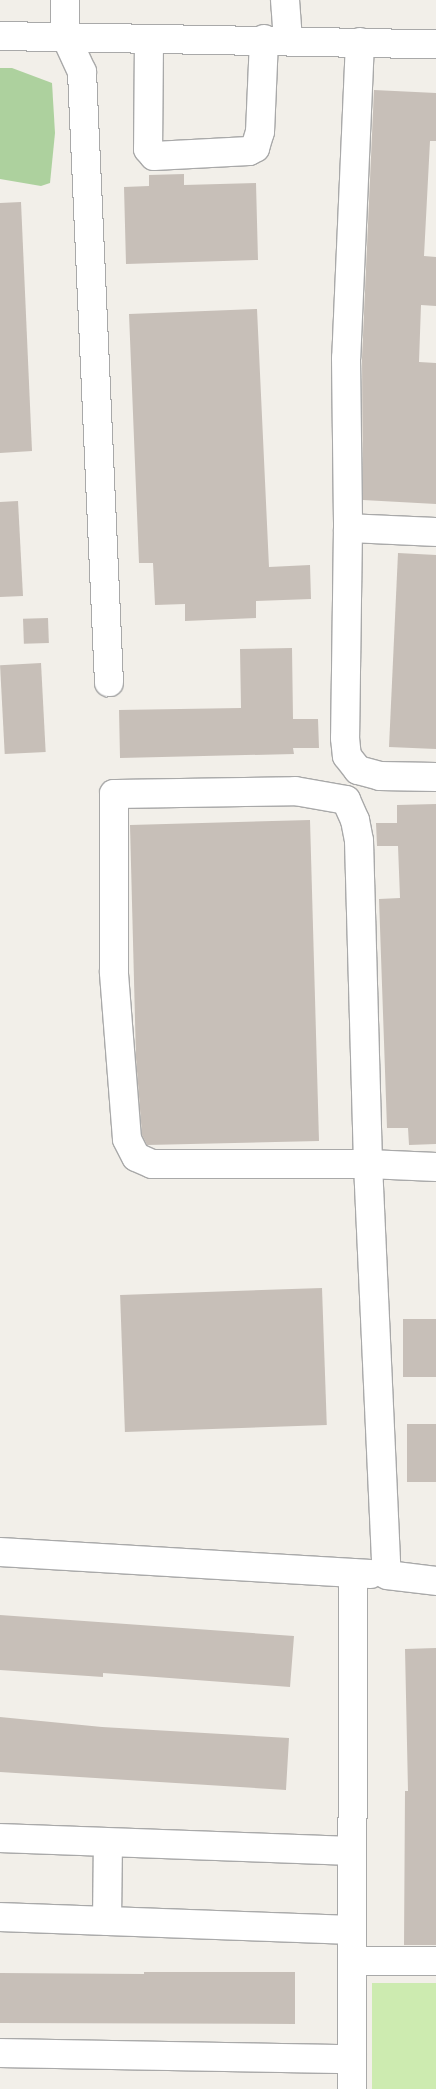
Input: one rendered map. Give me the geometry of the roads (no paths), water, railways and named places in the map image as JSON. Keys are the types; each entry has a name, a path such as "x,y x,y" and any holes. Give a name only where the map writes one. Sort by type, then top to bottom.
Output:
{"street":[{"path":"66,0 65,35 82,72 109,682"},
{"path":"149,40 148,149 154,156 249,151 256,148 260,132 285,0"},
{"path":"0,36 65,35 149,40 276,40 436,44"},
{"path":"360,42 346,358 348,528 347,756 358,770 380,776 436,777"},
{"path":"348,528 436,532"},
{"path":"387,1575 368,1164 359,842 355,820 346,800 295,791 114,794 114,972 127,1139 136,1157 152,1164 176,1166 368,1164 436,1167"},
{"path":"0,1552 387,1575 436,1581"},
{"path":"352,2089 353,1573"},
{"path":"0,1838 352,1851"},
{"path":"106,1921 108,1843"},
{"path":"0,1917 352,1930"},
{"path":"352,1961 436,1961"},
{"path":"0,2052 352,2059"}]}
